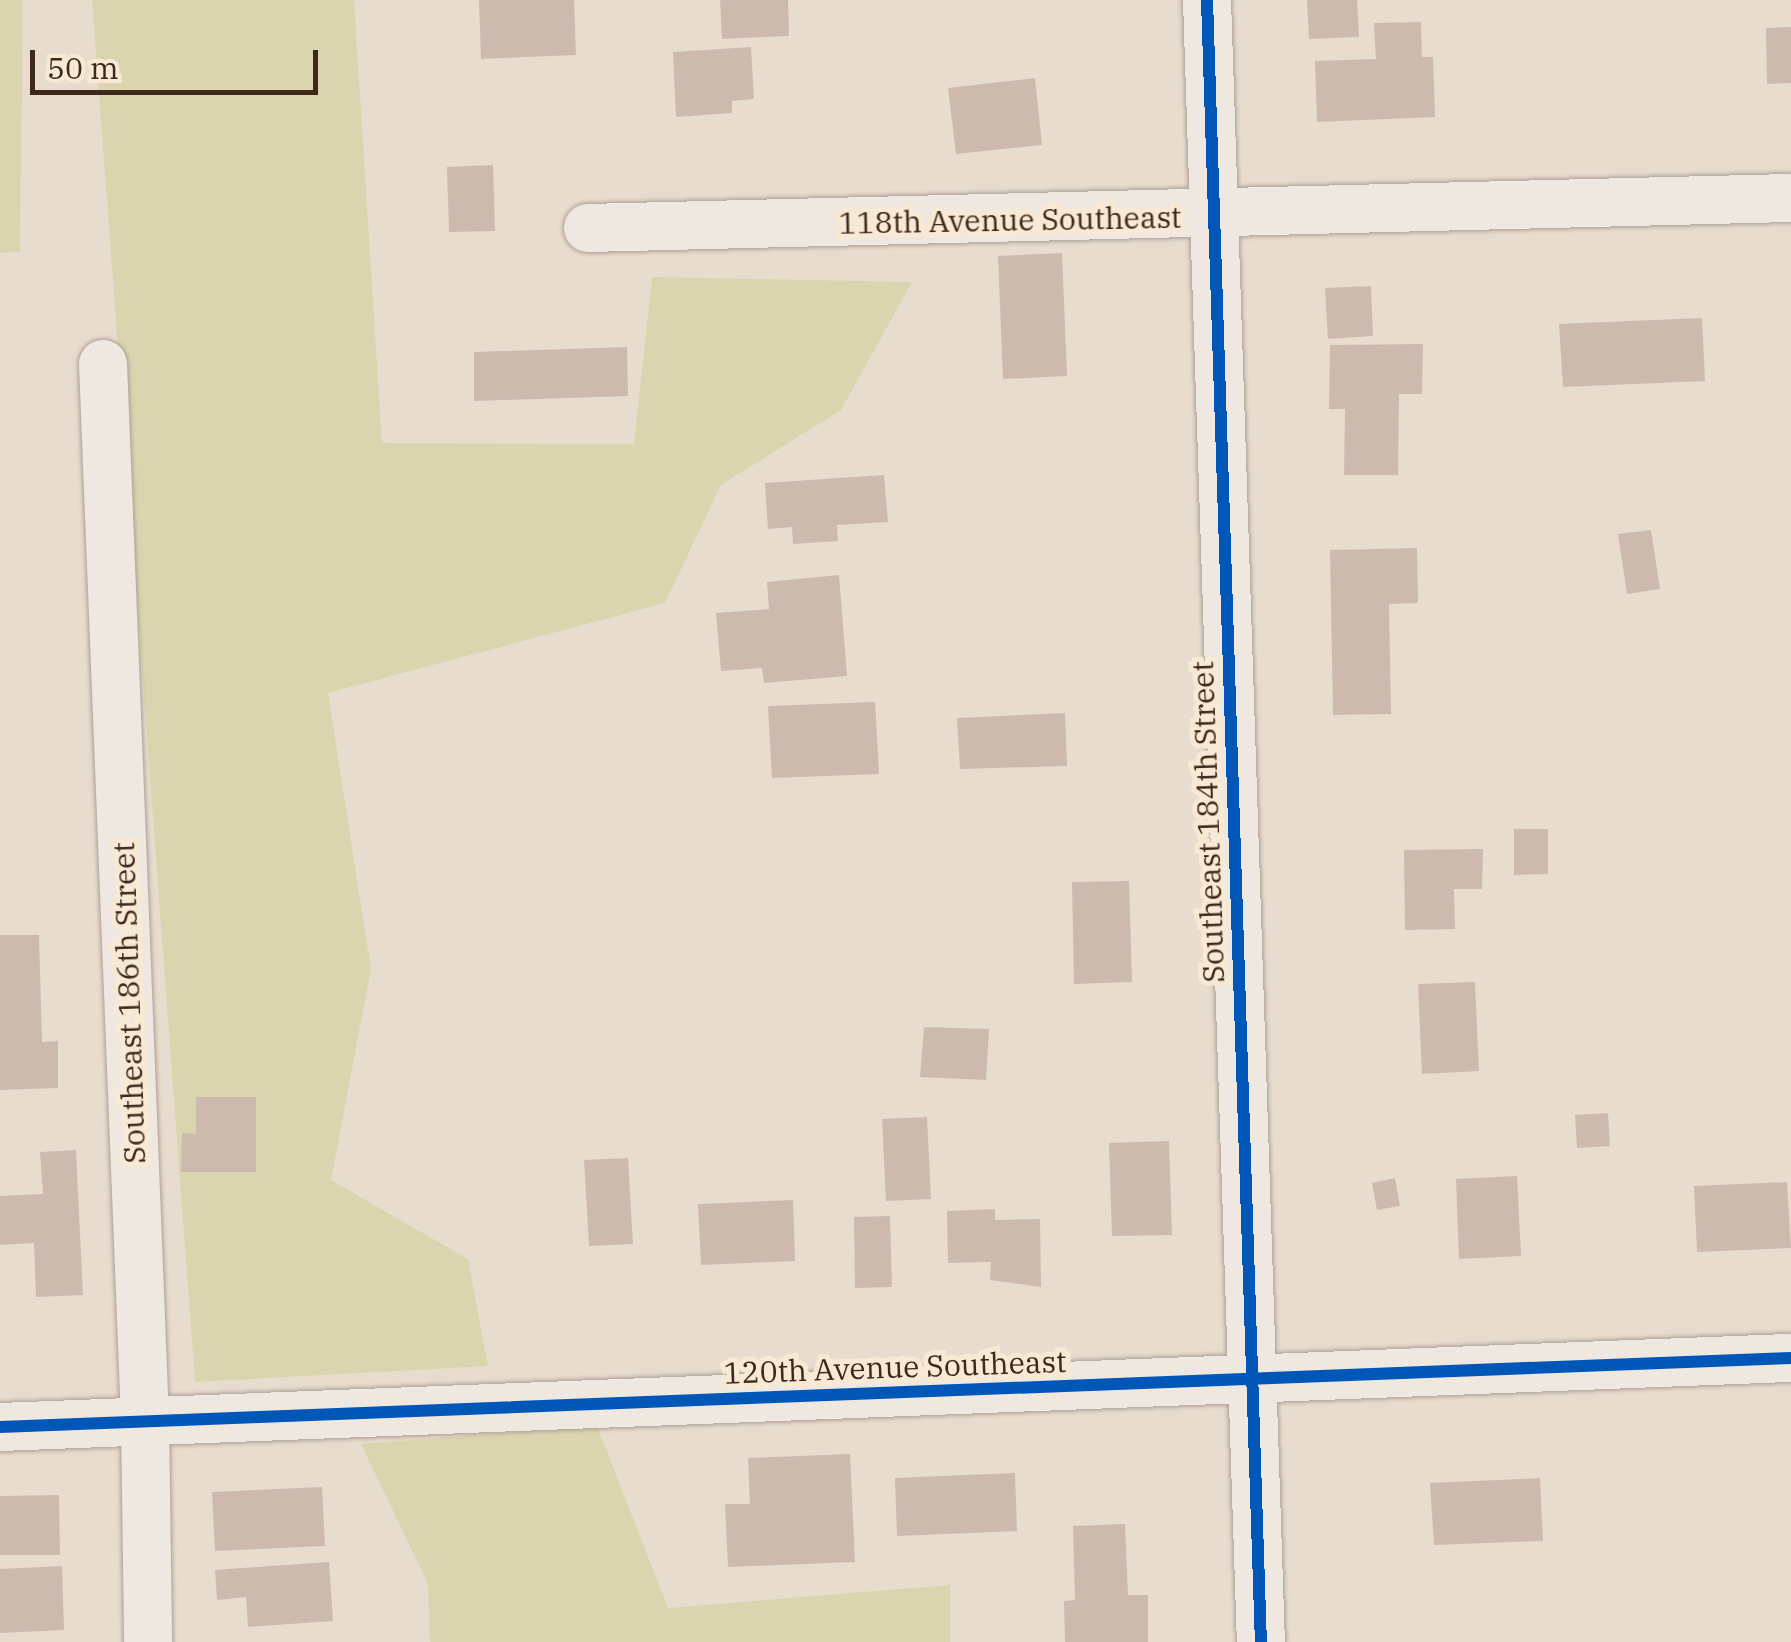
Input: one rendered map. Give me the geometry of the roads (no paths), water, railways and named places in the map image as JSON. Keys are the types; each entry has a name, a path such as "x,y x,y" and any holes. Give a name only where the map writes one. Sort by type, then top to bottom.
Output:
{"street":[{"name":"Southeast 184th Street","path":"1207,0 1261,1642"},
{"name":"118th Avenue Southeast","path":"588,228 1791,198"},
{"name":"Southeast 186th Street","path":"103,364 145,1419 148,1642"},
{"name":"120th Avenue Southeast","path":"0,1427 1791,1358"}]}
